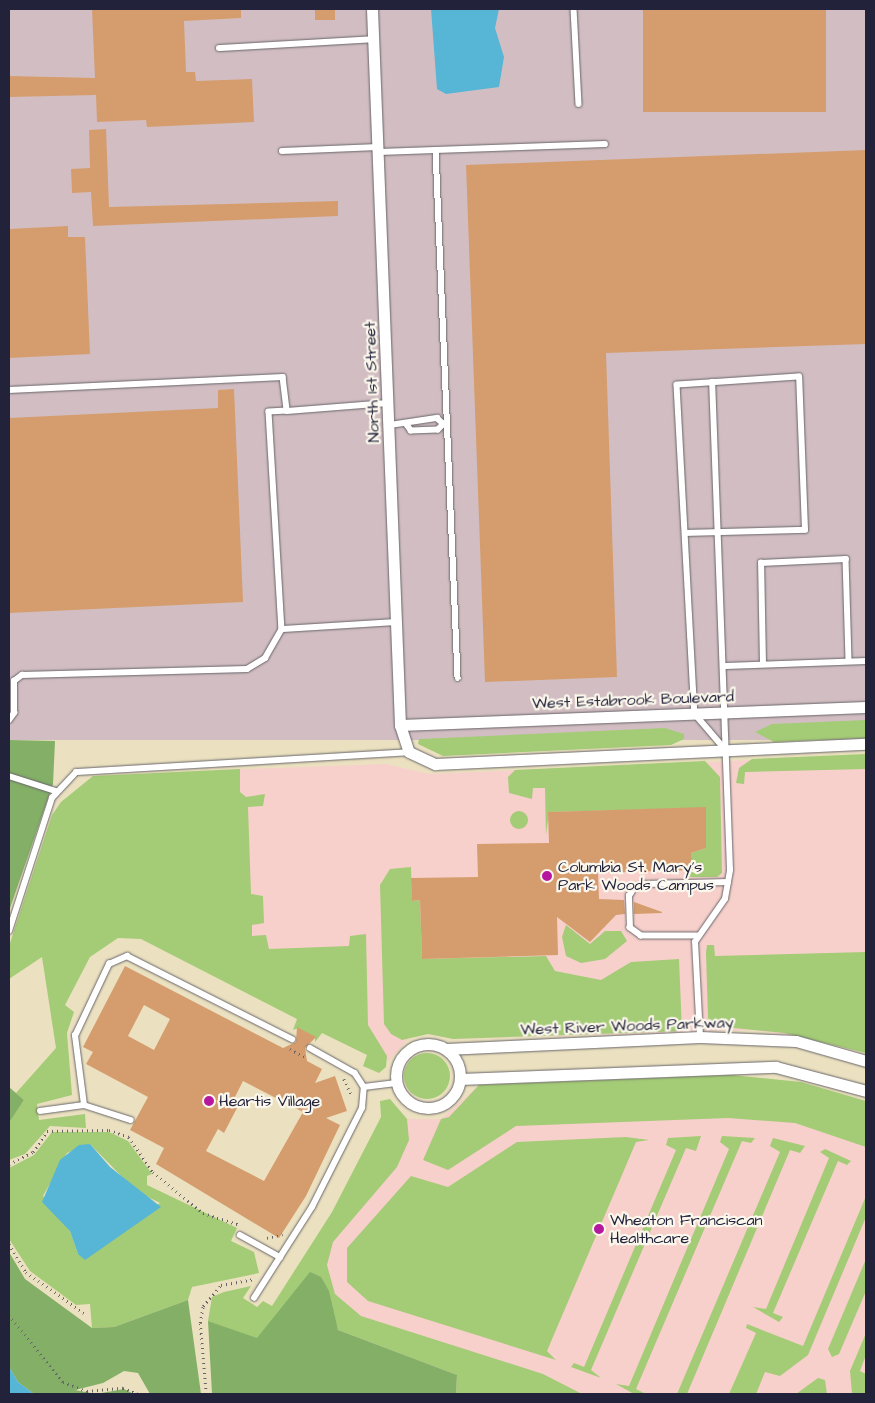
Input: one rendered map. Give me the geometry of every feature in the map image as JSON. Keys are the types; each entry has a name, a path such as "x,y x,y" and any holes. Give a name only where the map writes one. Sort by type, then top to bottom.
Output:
{"street":[{"name":"North 1st Street","path":"372,9 390,425 400,726 409,752"},
{"name":"West Estabrook Boulevard","path":"400,726 866,707"},
{"path":"409,752 435,764 866,744"},
{"name":"West River Woods Parkway","path":"396,1083 398,1063 411,1049 431,1044 446,1048 700,1037 796,1041 866,1061"},
{"path":"396,1083 405,1100 433,1108 452,1098 460,1078 456,1060 446,1048"},
{"path":"460,1078 776,1068 866,1091"}],"lane":[{"path":"574,9 579,104"},
{"path":"219,48 374,39"},
{"path":"282,151 436,150 605,144"},
{"path":"436,150 458,678"},
{"path":"9,390 283,377 287,412"},
{"path":"687,533 804,530 799,377 677,385 687,533 695,714 726,750"},
{"path":"700,1037 695,942 725,899 728,882 724,712 726,666 712,382"},
{"path":"9,720 14,712 14,681 22,674 247,669 264,658 282,629 269,412 389,403"},
{"path":"390,425 406,424 412,419 437,418 446,424"},
{"path":"406,424 411,431 438,430 446,424"},
{"path":"764,664 761,563 846,559 849,662"},
{"path":"282,629 397,622"},
{"path":"726,666 866,661"},
{"path":"9,930 56,791 76,772 90,769 409,752"},
{"path":"9,776 56,791"},
{"path":"699,936 642,936 630,928 629,896 634,888 644,884 728,882"},
{"path":"84,1105 74,1036 109,964 118,960 140,960 292,1039"},
{"path":"254,1298 312,1207 362,1108 364,1087 355,1073 310,1048"},
{"path":"364,1087 396,1083"},
{"path":"40,1111 84,1105 131,1120"},
{"path":"240,1236 280,1257"}],"path":[{"path":"284,1046 308,1059"},
{"path":"340,1075 350,1087 353,1103"},
{"path":"9,1164 33,1152 47,1131 109,1130 129,1137 153,1172 203,1213 247,1228"},
{"path":"260,1235 278,1238 289,1225"},
{"path":"9,1244 26,1272 84,1313"},
{"path":"206,1394 200,1323 206,1298 221,1285 256,1278 264,1283"},
{"path":"9,1315 63,1382 87,1391 123,1388 138,1394"}],"shaded area":[{"path":"9,9 866,9 866,740 9,740"},
{"name":"Columbia St. Mary's Park Woods Campus","path":"866,755 866,1053 819,1039 752,1030 453,1039 428,1034 409,1038 389,1061 233,977 222,770 385,764 430,774"},
{"name":"Wheaton Franciscan Healthcare","path":"479,1085 866,1104 866,1394 421,1394 257,1339 407,1119 441,1119"}],"green space":[{"path":"866,720 866,738 774,742 755,732 772,724"},
{"path":"665,728 684,734 684,739 671,745 443,756 418,744 419,739"},
{"path":"9,740 55,741 53,784 9,911"},
{"path":"866,754 866,769 745,772 744,784 736,783 739,768 752,759"},
{"path":"705,761 720,777 722,873 717,877 684,877 691,853 706,848 705,808 549,812 546,835 545,788 533,788 532,799 509,793 508,777 515,770"},
{"path":"240,769 240,792 246,797 265,794 263,806 248,807 251,894 263,896 264,923 252,925 252,936 266,935 269,949 349,946 350,936 366,934 368,1025 387,1056 386,1067 379,1073 363,1066 367,1055 322,1033 315,1042 315,1037 298,1028 293,1030 297,1019 141,939 118,938 90,957 65,1005 74,1012 67,1033 72,1095 37,1104 39,1120 85,1114 86,1128 50,1126 25,1154 9,1160 9,1123 24,1100 16,1093 56,1048 42,957 9,979 9,946 52,815 61,802 93,776"},
{"path":"519,811 527,816 528,820 523,828 519,829 511,824 510,820 515,812"},
{"path":"411,867 412,901 420,900 422,959 546,956 555,971 601,980 631,962 679,959 682,1031 453,1039 428,1034 402,1040 391,1034 384,1024 380,885 390,869"},
{"path":"566,925 590,944 605,931 621,931 627,941 605,959 581,963 566,956 562,937"},
{"path":"707,945 714,945 715,956 866,952 866,1053 784,1033 713,1026 708,1018 706,953"},
{"path":"427,1053 440,1057 446,1063 450,1076 446,1089 440,1095 427,1099 414,1095 408,1089 404,1076 408,1063 414,1057"},
{"path":"731,1075 801,1082 866,1101 866,1147 795,1123 728,1118 516,1126 448,1170 423,1160 441,1119 449,1117 479,1085"},
{"path":"9,1087 24,1100 9,1123"},
{"path":"390,1099 407,1119 409,1140 397,1167 333,1242 327,1265 335,1294 361,1316 543,1374 582,1394 456,1394 457,1375 338,1330 321,1277 257,1339 208,1321 212,1297 224,1292 251,1286 243,1298 257,1307 263,1301 272,1306 332,1212 381,1117 380,1101"},
{"path":"52,1132 109,1132 128,1141 152,1174 147,1176 147,1185 237,1228 231,1241 254,1252 259,1273 192,1287 188,1300 114,1327 92,1328 90,1304 76,1305 30,1271 9,1239 9,1168 34,1155","holes":["90,1144 136,1191 160,1203 78,1254 70,1231 43,1196 67,1153"]},
{"path":"701,1136 696,1151 686,1148 591,1370 601,1378 571,1367 574,1363 584,1367 676,1150 666,1145 668,1138"},
{"path":"722,1136 755,1138 751,1143 742,1141 636,1389 646,1394 634,1394 616,1384 629,1386 729,1149 720,1142"},
{"path":"626,1137 649,1140 636,1142 547,1351 556,1360 368,1301 347,1282 347,1248 411,1176 448,1187 517,1142"},
{"path":"773,1138 805,1146 800,1153 790,1150 687,1394 677,1394 780,1152 770,1146"},
{"path":"825,1149 851,1161 847,1165 838,1161 773,1313 783,1317 779,1322 753,1307 766,1309 829,1158 820,1152"},
{"path":"866,1196 866,1217 808,1355 780,1376 765,1372 756,1394 729,1394 756,1333 746,1328 747,1324 803,1346"},
{"path":"9,1252 25,1279 92,1328 114,1327 188,1300 201,1394 150,1394 138,1373 124,1371 103,1383 75,1390 96,1394 34,1394 18,1382 9,1367"},
{"path":"866,1259 866,1291 839,1354 832,1357 828,1349"},
{"path":"310,1272 321,1277 329,1291 338,1330 457,1375 456,1394 212,1394 208,1321 257,1338"},
{"path":"866,1333 866,1355 860,1371 866,1374 866,1394 852,1394 850,1371"},
{"path":"818,1378 825,1380 827,1394 796,1394"},
{"path":"124,1389 134,1394 96,1394"}],"water":[{"path":"431,9 499,9 495,28 504,57 499,87 446,94 437,89"},
{"path":"90,1144 110,1167 161,1207 85,1260 78,1254 70,1231 42,1202 60,1160 79,1145"},
{"path":"9,1367 18,1382 34,1394 9,1394"}],"building":[{"path":"92,9 241,9 241,18 184,21 186,72 195,72 196,81 252,79 254,122 147,127 146,120 97,122 96,95 9,97 9,76 95,78"},
{"path":"315,9 335,9 335,20 315,20"},
{"path":"643,9 826,9 826,112 643,112"},
{"path":"106,129 109,207 338,201 338,216 93,226 91,192 72,193 71,169 90,168 89,130"},
{"path":"866,150 866,344 606,353 617,677 485,682 466,165"},
{"path":"68,226 68,237 85,237 90,354 9,358 9,229"},
{"path":"234,389 243,602 9,613 9,418 218,408 218,390"},
{"path":"706,807 706,848 691,853 692,870 598,873 599,899 624,900 625,914 616,915 590,942 557,917 558,955 422,959 420,900 412,901 411,878 478,877 477,844 549,843 548,812"},
{"path":"634,902 662,912 662,913 634,914"},
{"name":"Heartis Village","path":"125,966 283,1048 296,1042 297,1027 316,1037 305,1048 307,1061 322,1069 315,1083 335,1076 347,1111 326,1118 340,1125 306,1196 279,1238 156,1164 164,1148 130,1130 148,1097 86,1064 93,1052 83,1047","holes":["144,1005 170,1019 154,1050 128,1036","243,1081 303,1112 264,1181 206,1151 218,1129 224,1133 237,1108 231,1105"]}],"place":[{"name":"Columbia St. Mary's Park Woods Campus","path":"547,876"},
{"name":"Heartis Village","path":"209,1101"},
{"name":"Wheaton Franciscan Healthcare","path":"599,1229"}]}
